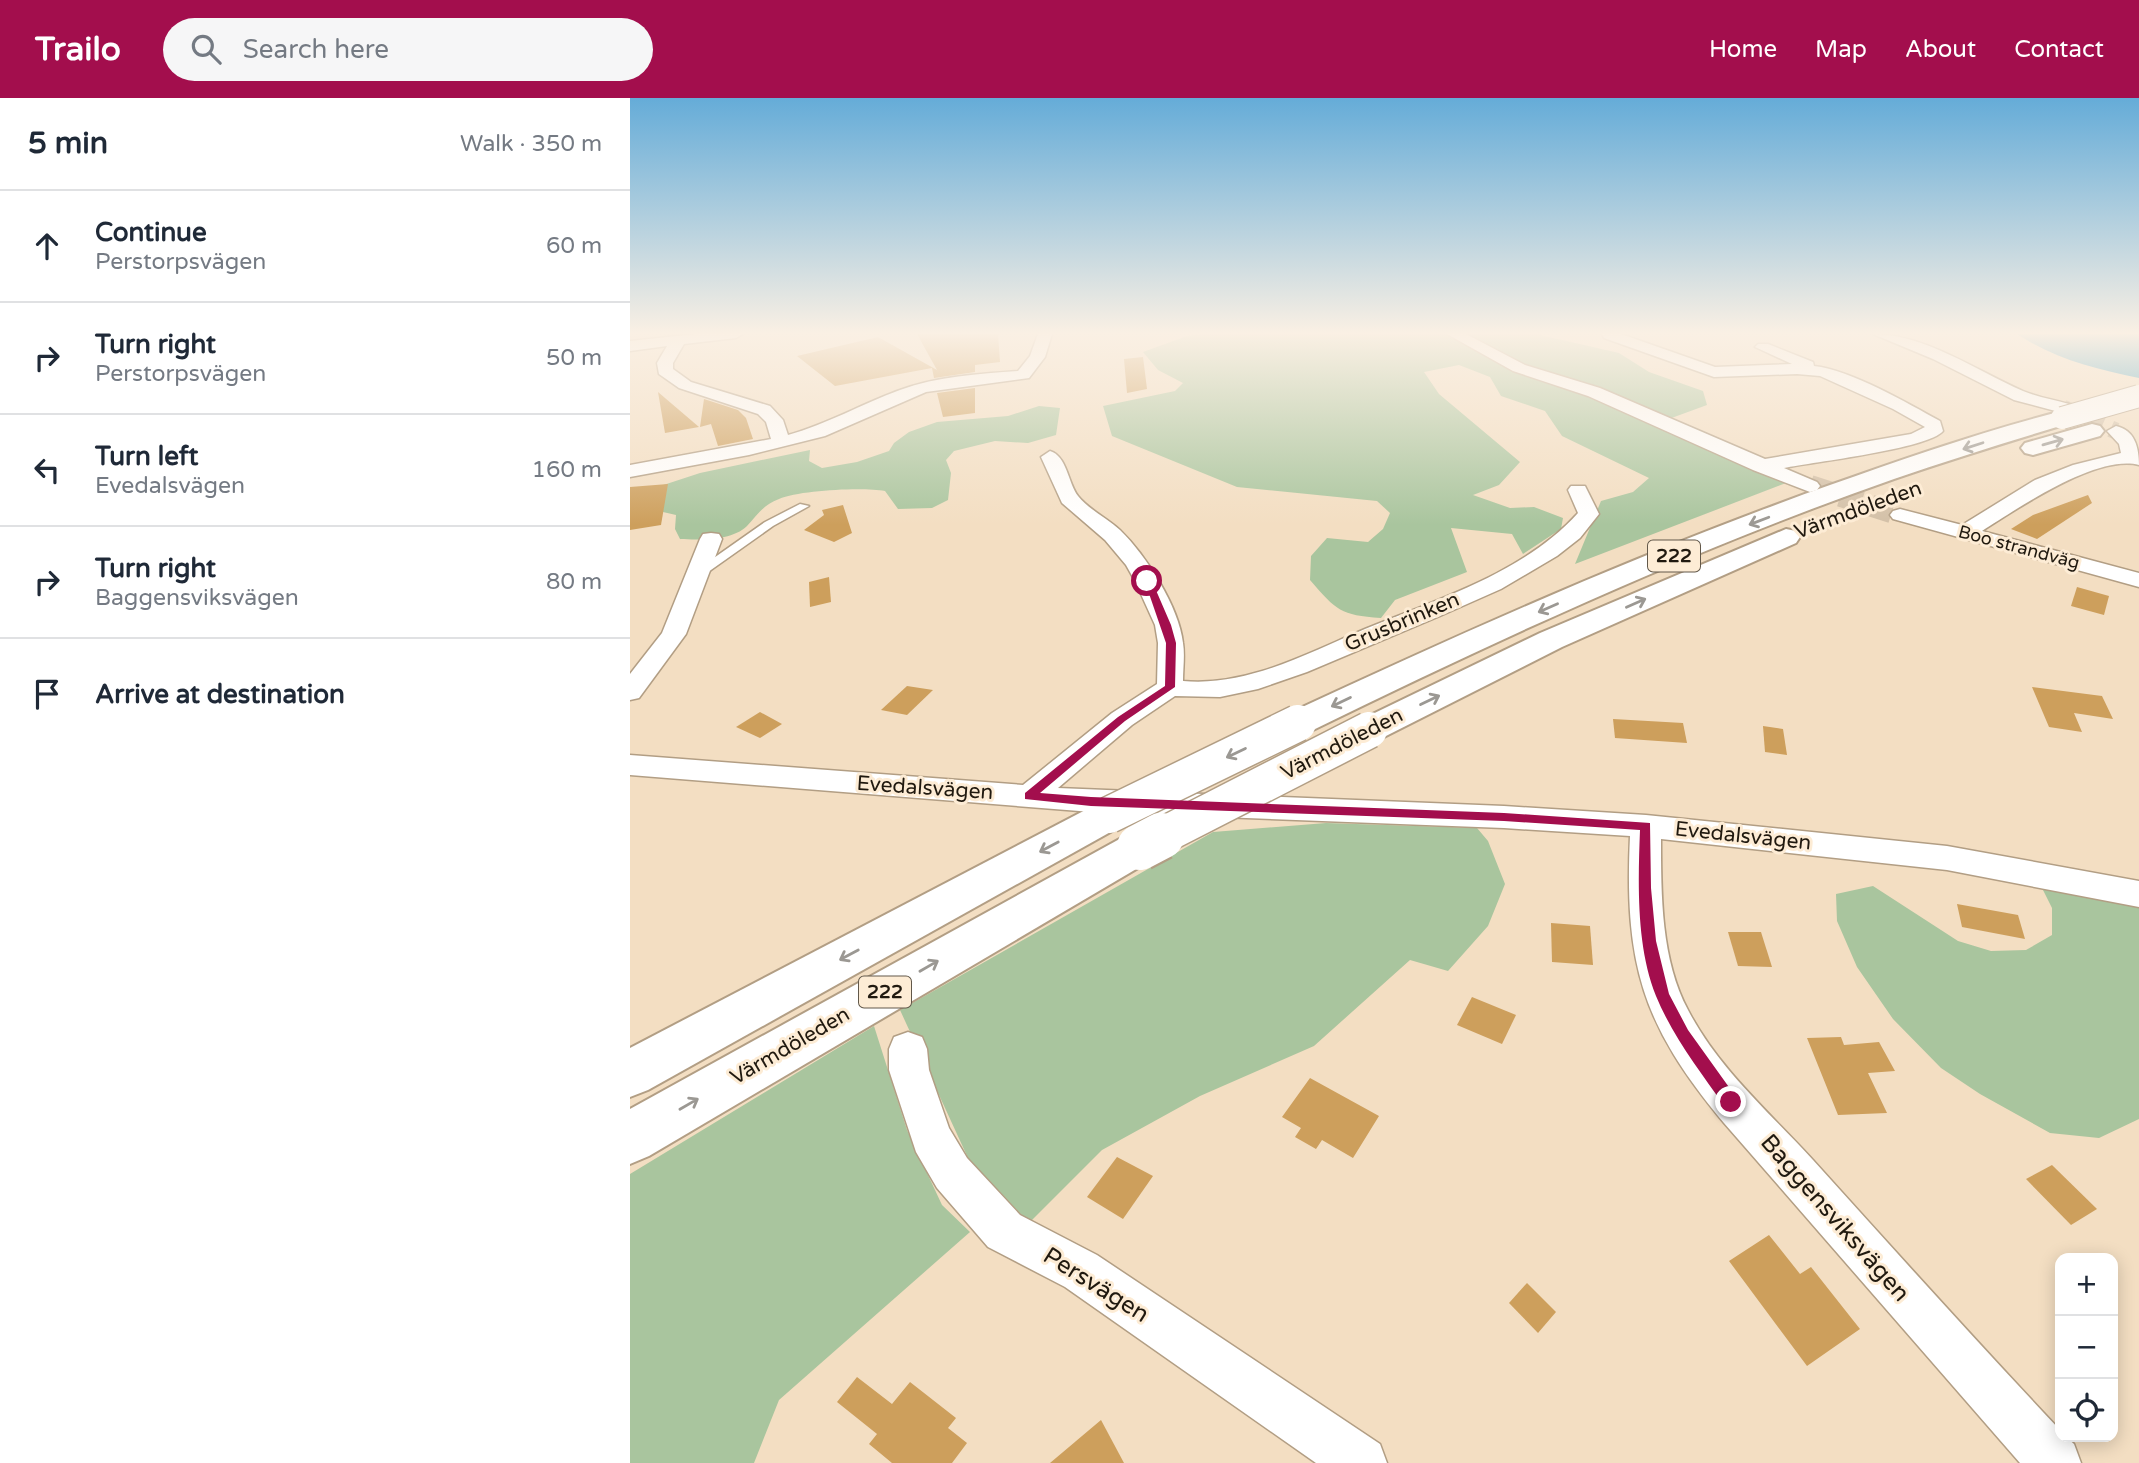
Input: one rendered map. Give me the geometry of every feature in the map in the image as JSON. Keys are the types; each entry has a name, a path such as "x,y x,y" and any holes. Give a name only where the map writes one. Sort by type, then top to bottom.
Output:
{"highway":[{"name":"222","path":"2062,413 2131,398"},
{"name":"Värmdöleden","path":"630,1138 1298,723 1553,606 1731,532 1885,474 2062,413"},
{"name":"222","path":"2104,431 2139,419"},
{"name":"Värmdöleden","path":"630,1074 1125,831 1369,730 1550,640 1794,534 1969,469 2104,431"}],"street":[{"path":"725,398 764,410 774,420 781,442"},
{"path":"630,471 781,442 840,425 896,398"},
{"path":"1607,398 1810,486"},
{"path":"1760,466 1915,439 1934,431 1934,425 1927,419 1880,398"},
{"path":"2024,398 2062,413"},
{"path":"1966,532 2042,484 2080,469 2135,458 2126,439 2104,431"},
{"path":"1029,796 1122,719 1170,687 1171,643 1167,625 1147,581 1136,562 1112,535 1069,499 1049,457"},
{"name":"Grusbrinken","path":"1170,687 1215,690 1250,683 1339,649 1521,569 1581,526 1589,514 1578,490"},
{"name":"Boo strandväg","path":"1900,515 2139,580"},
{"path":"630,692 674,634 711,540"},
{"name":"Evedalsvägen","path":"630,765 1091,802 1504,817 1646,826 1947,858 2139,894"},
{"name":"Baggensviksvägen","path":"1646,826 1644,888 1650,941 1662,995 1682,1035 1731,1102 2055,1463"},
{"name":"Persvägen","path":"908,1049 909,1070 931,1139 952,1173 1004,1231 1081,1271 1361,1463"}],"lane":[{"path":"696,574 769,524 804,506"}],"green space":[{"path":"1143,398 1443,398 1520,462 1499,485 1473,495 1510,508 1534,507 1563,518 1561,529 1523,554 1512,534 1451,528 1467,572 1395,600 1381,618 1348,613 1327,599 1310,580 1311,556 1327,538 1368,542 1383,529 1390,513 1377,501 1237,487 1112,436 1103,406"},
{"path":"1506,398 1601,398 1786,483 1575,564 1601,501 1633,492 1649,478 1562,436 1545,411"},
{"path":"1606,398 1705,398 1707,405 1666,420"},
{"path":"1039,406 1060,408 1056,435 1028,443 995,441 954,451 946,460 951,473 948,500 932,508 898,509 885,491 816,491 773,501 741,531 696,540 680,539 675,529 676,515 650,509 636,494 700,473 810,450 809,461 822,468 857,462 889,451 894,443 909,432 937,422 1008,416"},
{"path":"1326,823 1477,828 1488,841 1505,884 1488,926 1448,971 1410,960 1314,1046 1200,1096 1102,1150 1029,1223 968,1158 900,1010 1213,832"},
{"path":"1873,886 1958,941 1991,951 2026,950 2052,935 2052,908 2042,888 2139,905 2139,1119 2099,1138 2050,1133 1980,1094 1941,1068 1893,1019 1857,967 1837,921 1836,894"},
{"path":"874,1026 907,1130 942,1205 970,1232 779,1400 754,1463 630,1463 630,1174"}],"building":[{"path":"659,398 665,398 699,427 665,433"},
{"path":"938,398 975,398 975,413 943,417"},
{"path":"704,399 738,410 746,418 753,439 718,446 711,424 700,427"},
{"path":"668,484 661,525 630,530 630,487"},
{"path":"2088,495 2092,503 2037,539 2011,529 2033,515"},
{"path":"843,505 852,533 834,542 804,530 824,515 822,510"},
{"path":"829,577 831,602 810,607 809,582"},
{"path":"2077,587 2109,596 2104,615 2071,606"},
{"path":"907,686 933,690 907,715 881,710"},
{"path":"2032,687 2102,696 2113,719 2074,713 2082,732 2049,727"},
{"path":"760,712 782,724 760,738 736,727"},
{"path":"1613,719 1683,723 1687,743 1615,738"},
{"path":"1763,726 1783,729 1787,755 1765,752"},
{"path":"1957,904 2018,915 2025,939 1962,927"},
{"path":"1551,923 1590,926 1593,965 1552,962"},
{"path":"1728,932 1761,932 1772,967 1738,966"},
{"path":"1472,997 1516,1015 1502,1044 1457,1025"},
{"path":"1841,1037 1844,1045 1879,1042 1895,1071 1868,1073 1887,1113 1838,1115 1807,1038"},
{"path":"1310,1078 1379,1116 1353,1158 1322,1140 1316,1149 1295,1137 1301,1128 1282,1117"},
{"path":"1117,1157 1153,1176 1123,1219 1087,1197"},
{"path":"2052,1165 2097,1209 2071,1225 2026,1179"},
{"path":"1769,1235 1800,1274 1811,1267 1860,1329 1807,1366 1729,1261"},
{"path":"1527,1283 1556,1312 1538,1333 1509,1303"},
{"path":"857,1377 892,1404 910,1382 956,1418 948,1428 967,1443 952,1463 892,1463 869,1444 877,1434 837,1402"},
{"path":"1101,1420 1124,1463 1050,1463"}],"tunnel":[{"path":"2063,408 2116,431"},
{"path":"1810,486 1900,515"}],"route":[{"path":"1147,581 1167,625 1171,643 1170,687 1122,719 1029,796 1091,802 1504,817 1646,826 1644,888 1650,941 1662,995 1682,1035 1731,1102"}]}
